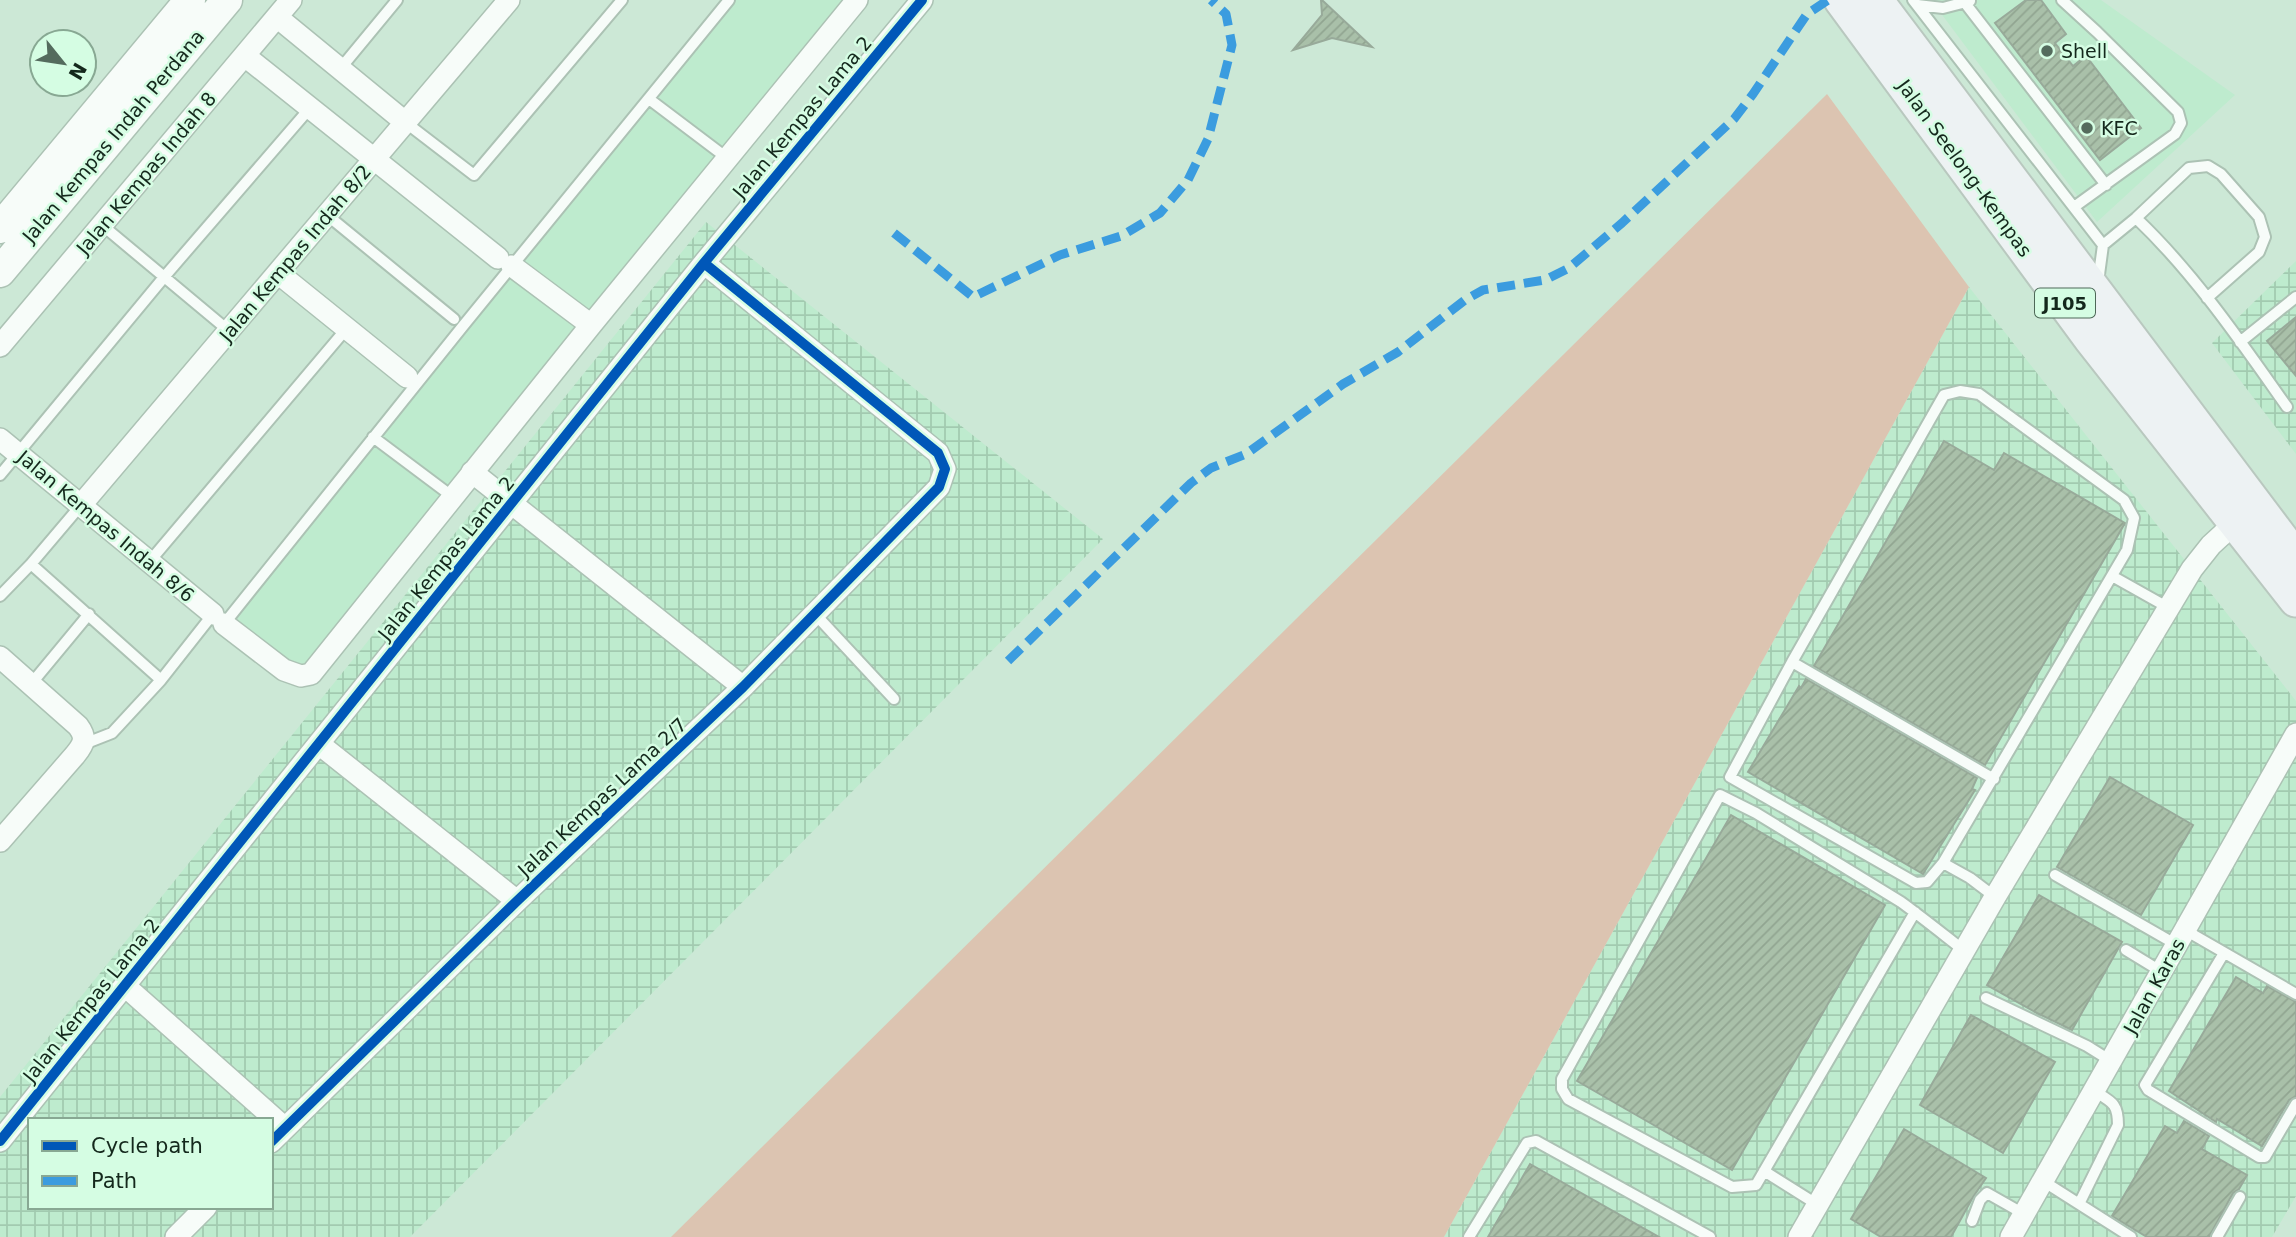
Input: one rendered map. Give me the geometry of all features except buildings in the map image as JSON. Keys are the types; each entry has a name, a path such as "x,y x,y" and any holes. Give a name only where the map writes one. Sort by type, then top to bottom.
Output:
{"main road":[{"name":"Jalan Seelong–Kempas","path":"1841,0 2090,338 2296,600"},
{"name":"Jalan Seelong–Kempas","path":"1876,0 2296,558"}],"street":[{"name":"Jalan Kempas Indah Perdana","path":"0,228 187,9 227,0"},
{"name":"Jalan Kempas Indah 8","path":"0,346 291,0"},
{"name":"Jalan Kempas Indah 8/2","path":"81,505 509,0"},
{"path":"453,497 857,0"},
{"name":"Jalan Kempas Lama 2","path":"0,1141 704,263 919,1"},
{"name":"Jalan Kempas Indah Perdana","path":"0,272 187,9"},
{"path":"277,17 405,122"},
{"path":"245,56 505,262 591,325"},
{"name":"Jalan Kempas Lama 2/7","path":"278,1135 517,901 743,687 939,487 945,469 938,453 704,263"},
{"path":"278,273 407,377"},
{"name":"Jalan Kempas Indah 8/6","path":"0,439 218,619 284,670 301,676 311,674 453,497"},
{"path":"472,472 743,687"},
{"path":"1799,1237 1966,952 1995,897 2192,569 2211,545 2235,523"},
{"path":"0,657 84,734 84,744 0,841"},
{"name":"Jalan Karas","path":"2011,1237 2296,734"},
{"path":"319,744 517,901"},
{"path":"124,986 260,1118"},
{"path":"176,1237 204,1209"}],"lane":[{"path":"340,69 397,0"},
{"path":"405,122 474,175 622,0"},
{"path":"84,744 112,733 218,619 373,437 505,262 649,99 729,0"},
{"path":"2062,0 2178,113 2181,123 2175,134 2074,207"},
{"path":"1915,2 1943,8 1968,1 2106,185"},
{"path":"1915,2 2103,245"},
{"path":"649,99 727,158"},
{"path":"0,475 165,276 310,108"},
{"path":"2097,292 2103,245 2189,168 2208,166 2221,174 2259,217 2265,237 2259,253 2207,298"},
{"path":"327,215 454,319"},
{"path":"2136,218 2207,298 2287,407"},
{"path":"102,225 229,331"},
{"path":"2240,342 2296,297"},
{"path":"150,561 347,328"},
{"path":"1730,777 1916,883 1927,882 1942,863 2127,550 2134,518 2124,500 1979,394 1960,391 1944,395 1792,662 1562,1079 1562,1089 1568,1099 1732,1186 1756,1185 1915,912"},
{"path":"373,437 453,497"},
{"path":"0,596 81,505"},
{"path":"31,564 161,680"},
{"path":"2112,576 2169,608"},
{"path":"31,684 89,614"},
{"path":"815,614 894,699"},
{"path":"1792,662 1994,779"},
{"path":"1720,795 1756,813 1915,912 1966,952"},
{"path":"1942,863 1969,877 1995,897"},
{"path":"2055,875 2181,938 2224,953 2296,993"},
{"path":"2126,950 2162,972"},
{"path":"2224,953 2145,1085 2148,1090 2259,1157 2265,1157 2296,1104"},
{"path":"1986,998 2087,1046 2111,1061"},
{"path":"2079,1204 2118,1125 2118,1112 2113,1102 2094,1091"},
{"path":"1469,1237 1527,1143 1536,1141 1710,1237"},
{"path":"1765,1171 1818,1205"},
{"path":"2043,1181 2131,1237"},
{"path":"1972,1221 1980,1199 1987,1193 2024,1214"},
{"path":"2217,1237 2240,1197"}],"shaded area":[{"path":"723,0 864,0 316,680 216,626"},
{"path":"1931,0 2101,0 2235,95 2097,222"},
{"path":"1827,94 1969,287 1444,1237 671,1237"},
{"path":"706,222 1103,539 410,1237 0,1237 0,1097"},
{"path":"2296,261 2296,454 2212,343"},
{"path":"1969,287 2296,701 2296,1196 2272,1237 1444,1237"}],"marked path":[{"path":"894,233 973,297 1060,255 1121,236 1160,213 1188,180 1208,139 1232,45 1226,14 1211,0"},
{"path":"1008,661 1191,483 1211,468 1246,454 1343,384 1398,352 1465,300 1483,290 1545,280 1569,268 1622,223 1734,119 1807,14 1828,0"}],"cycle path":[{"path":"0,1141 704,263 922,0"},
{"path":"273,1140 517,901 743,687 939,487 945,469 938,453 704,263"}],"place":[{"name":"Shell","path":"2047,51"},
{"name":"KFC","path":"2087,128"}]}
